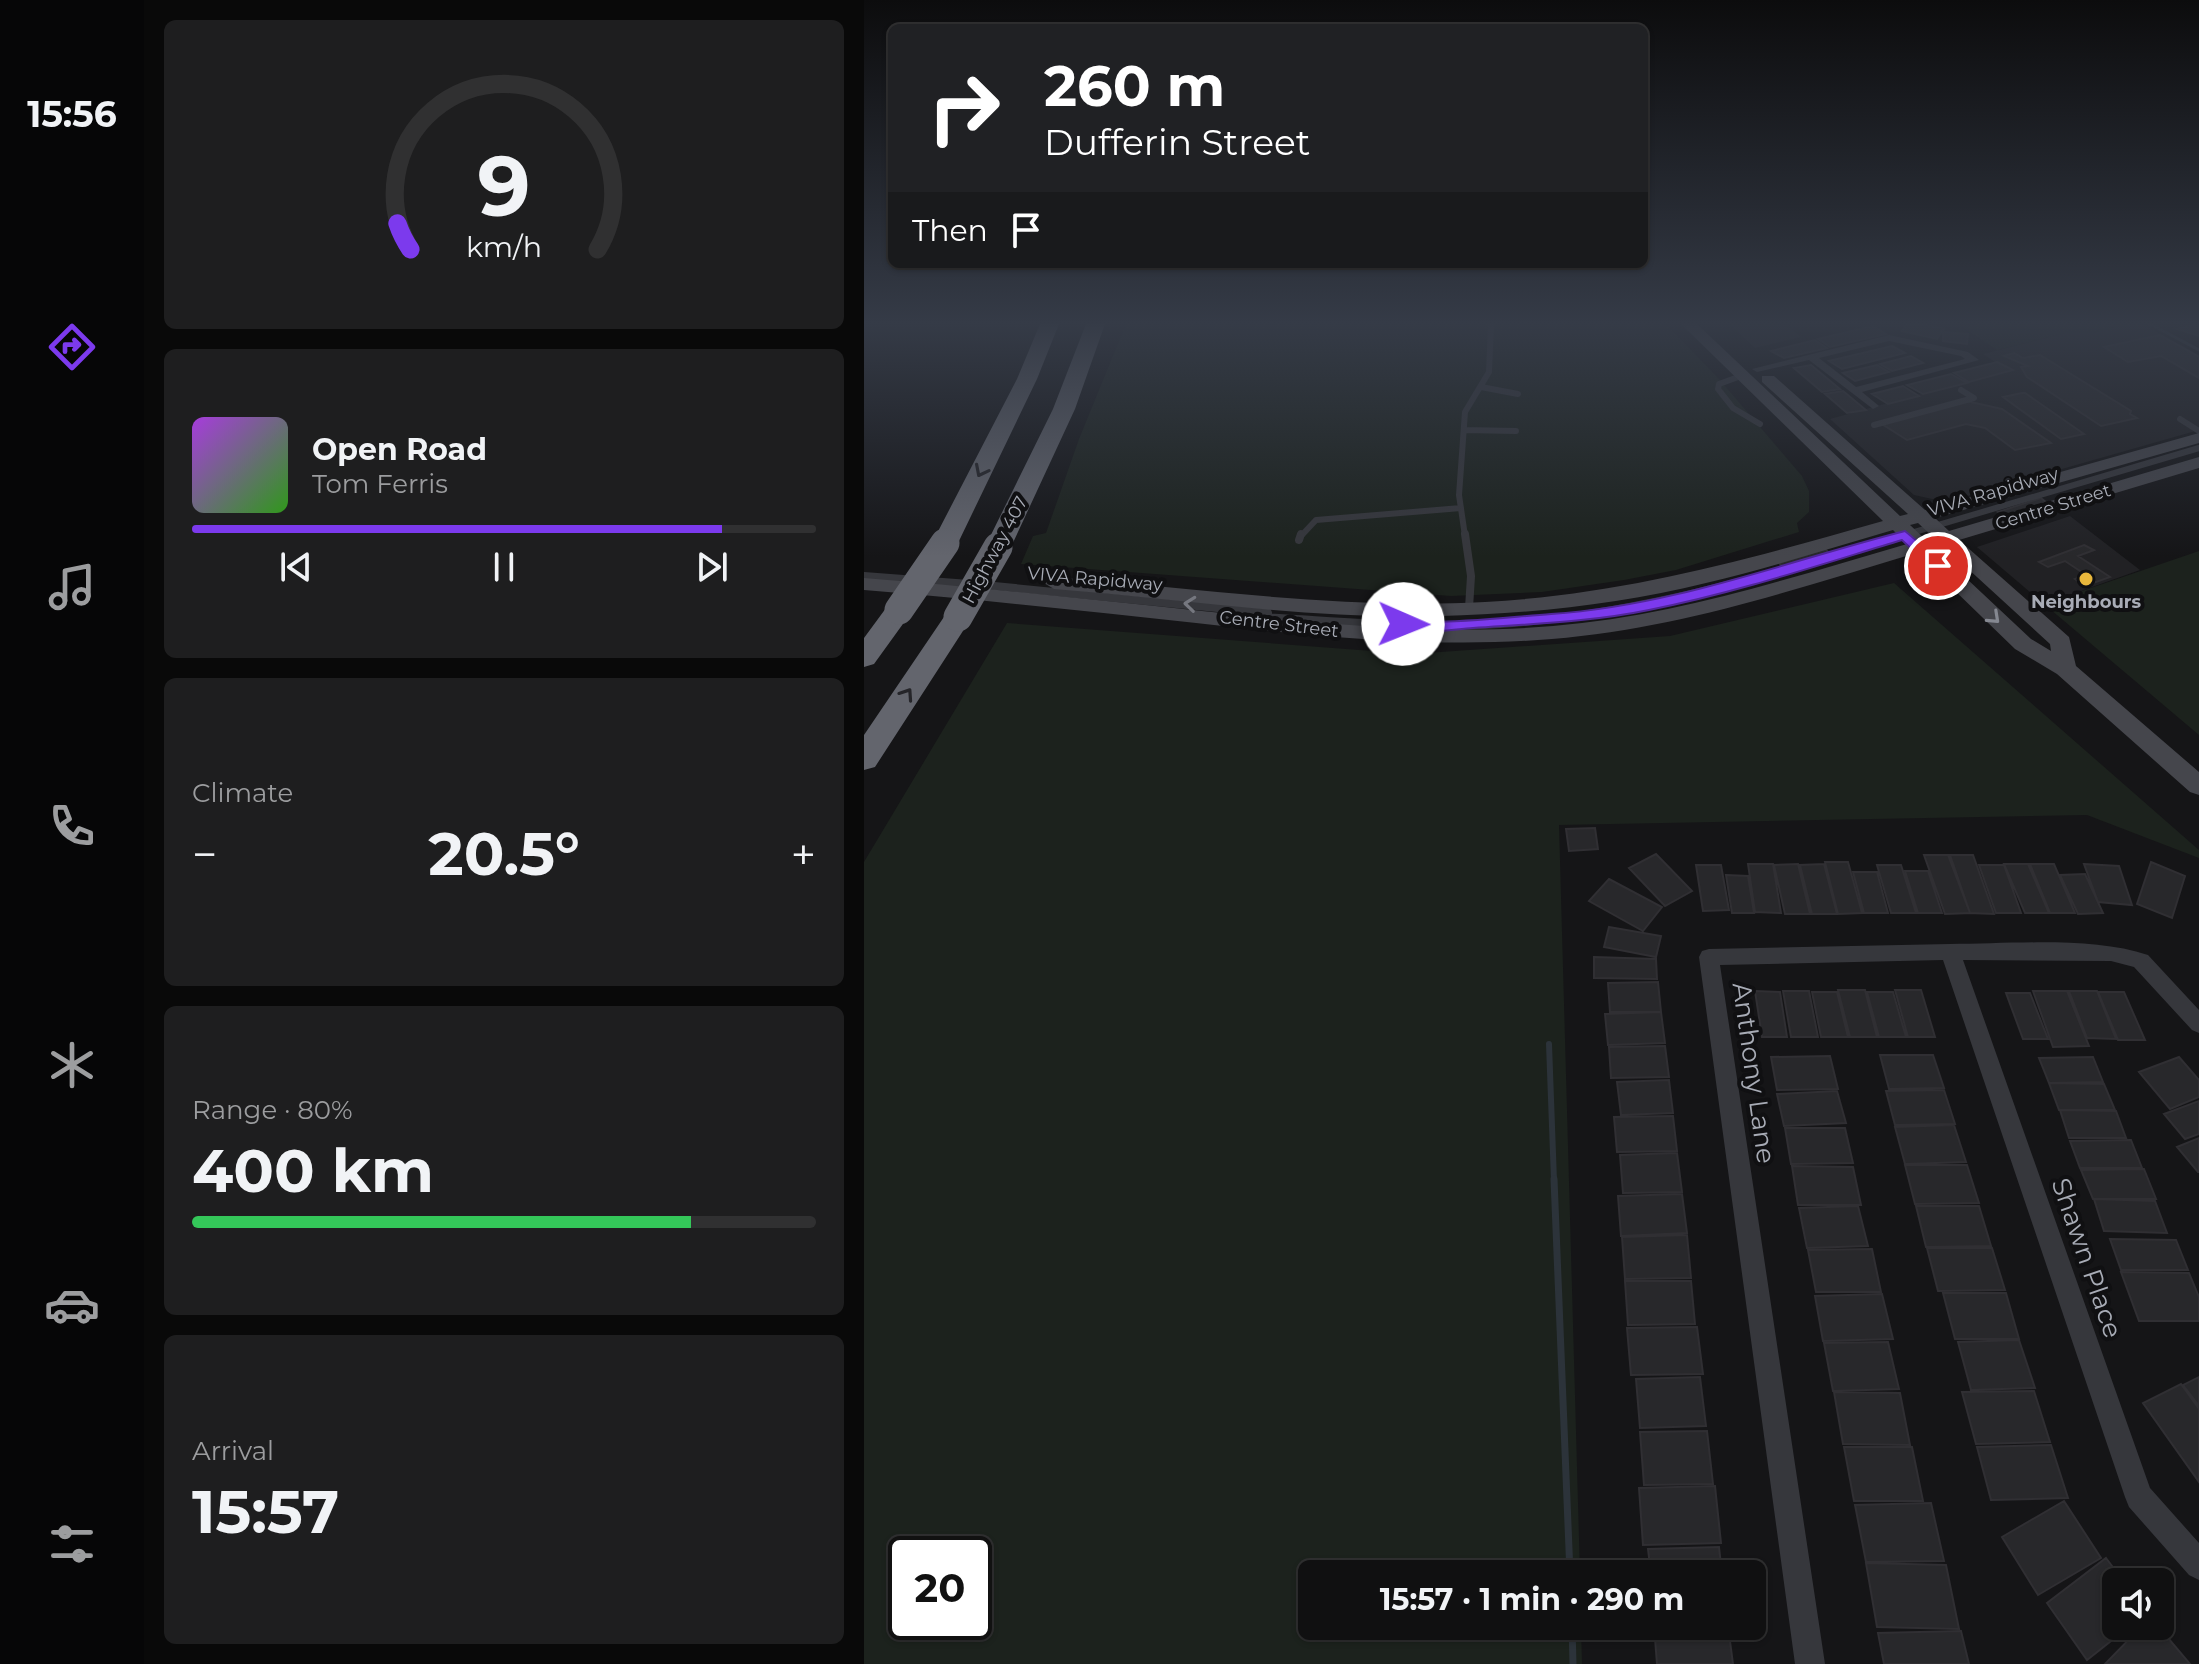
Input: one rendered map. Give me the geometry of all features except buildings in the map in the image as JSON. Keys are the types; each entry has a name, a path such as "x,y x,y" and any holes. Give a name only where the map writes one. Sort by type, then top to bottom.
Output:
{"highway":[{"path":"864,658 945,543 1016,402"},
{"name":"Highway 407","path":"864,759 958,617 998,547 1067,402"}],"main road":[{"path":"1777,402 1917,530 2023,644 2065,669 2199,786"},
{"path":"1777,402 1917,530"},
{"name":"Centre Street","path":"864,584 1340,632 1429,636 1551,633 1642,622 1726,604 1917,530 2199,438"},
{"name":"Centre Street","path":"864,568 1353,609 1553,604 1624,595 1917,530 1979,529 2199,462"}],"street":[{"path":"1868,402 1873,406"},
{"name":"Anthony Lane","path":"1810,1664 1709,957 1950,952 2111,953 2141,961 2199,1024"},
{"name":"Shawn Place","path":"1950,952 2139,1497 2199,1565"}],"lane":[{"path":"1469,402 1464,430 1461,508 1471,576 1469,608"},
{"path":"1728,402 1760,424"},
{"path":"1874,425 1960,402"},
{"path":"2180,419 2199,431"},
{"path":"1464,430 1516,431"},
{"name":"VIVA Rapidway","path":"1203,616 1429,626 1562,618 1646,606 1715,591 2199,448"},
{"path":"1299,540 1303,530 1316,520 1461,508"},
{"name":"VIVA Rapidway","path":"864,576 1086,593 1323,619"}],"shaded area":[{"path":"1094,402 1738,402 1802,476 1809,491 1809,512 1797,523 1799,532 1676,570 1542,592 1451,596 1021,564 1033,536 1046,533"},
{"path":"1893,402 2199,402 2199,430 1946,502 1914,495 1830,419"},
{"path":"2070,516 2140,570 2044,604 1977,547"},
{"path":"2199,551 2199,735 2044,604"},
{"path":"1894,583 2199,850 2199,858 2087,815 1559,825 1580,1560 1298,1560 1298,1640 1581,1640 1582,1664 864,1664 864,862 1007,623 1412,654 1670,636"}],"waterway":[{"path":"1549,1044 1554,1181"},
{"path":"1554,1179 1569,1560"},
{"path":"1572,1640 1573,1664"}],"place":[{"name":"Neighbours","path":"2086,579"}],"route":[{"path":"1403,624 1429,626 1562,618 1646,606 1715,591 1905,535 1938,566"}]}
